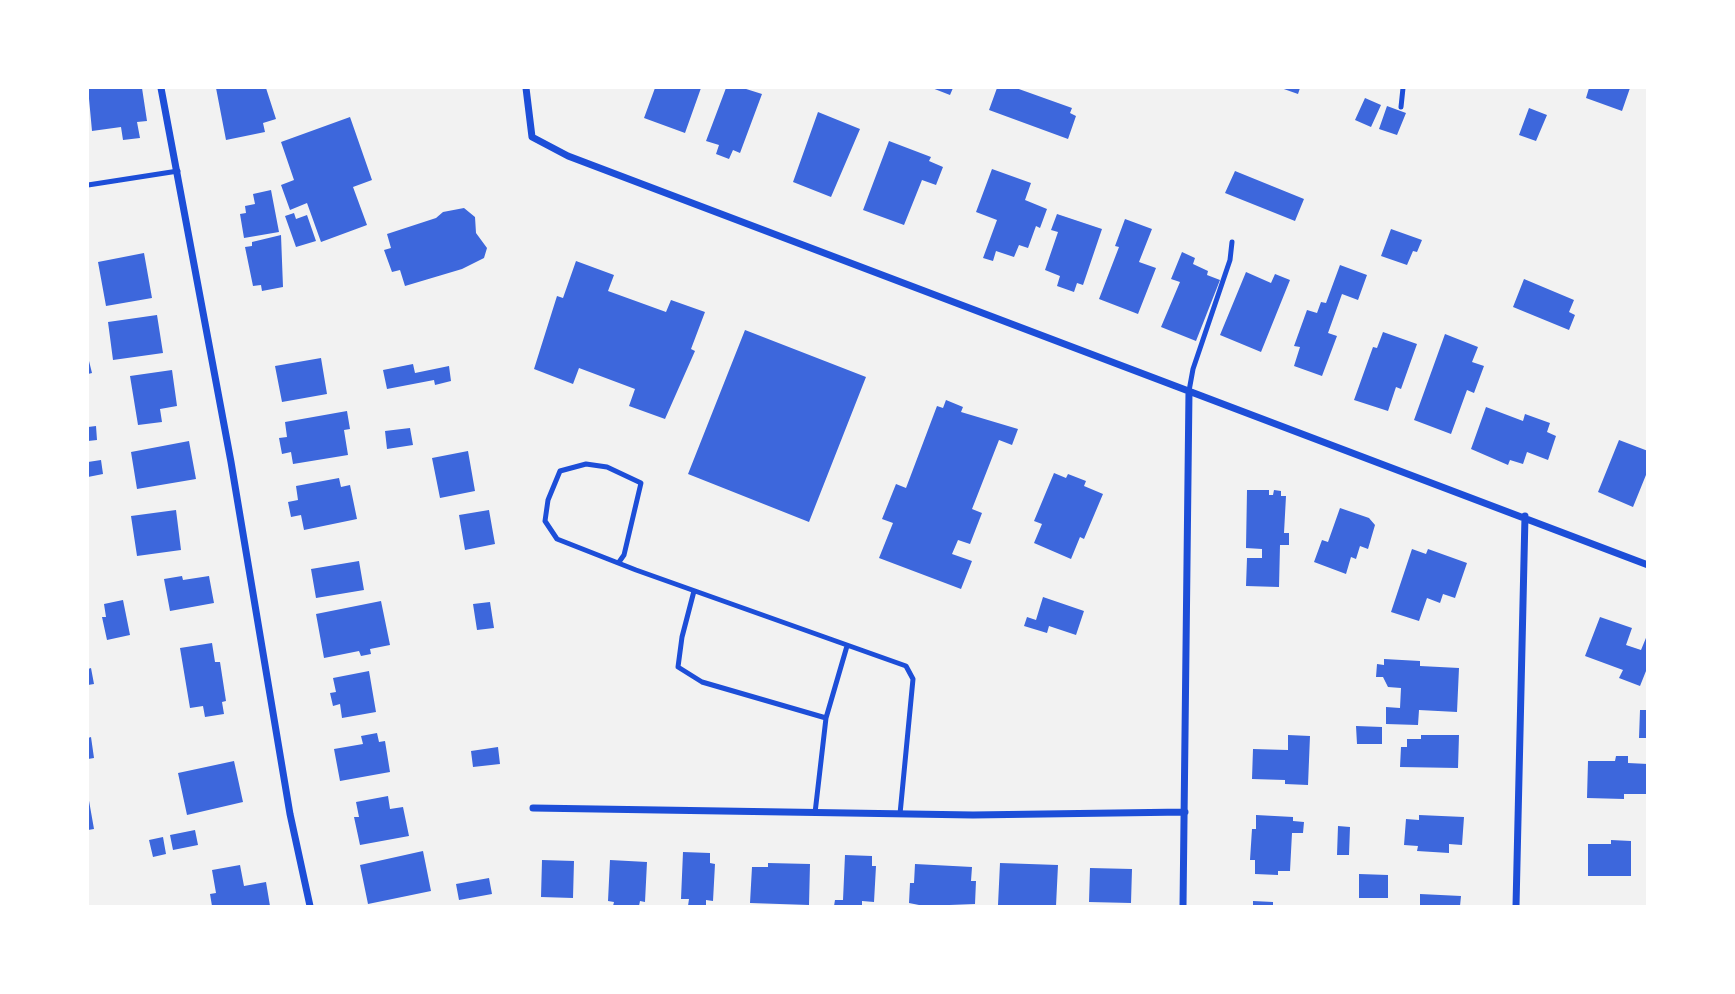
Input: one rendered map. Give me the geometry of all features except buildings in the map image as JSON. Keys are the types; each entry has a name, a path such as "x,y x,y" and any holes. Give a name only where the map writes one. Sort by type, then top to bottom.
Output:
{"street":[{"path":"161,88 231,461 285,788 310,906"},
{"path":"526,88 532,137 568,156 1525,516 1647,565"},
{"path":"1183,906 1189,391"},
{"path":"1516,906 1525,516"},
{"path":"533,808 900,814 1185,812"}],"lane":[{"path":"1401,107 1403,88"},
{"path":"88,185 177,172"},
{"path":"1189,391 1193,369 1230,260 1232,242"},
{"path":"620,562 624,555 640,483 607,467 586,464 560,471 548,500 545,521 557,539 694,591 906,666 913,679 900,814"},
{"path":"694,591 682,637 678,667 702,682 826,718"},
{"path":"815,813 826,718 847,646"}]}
